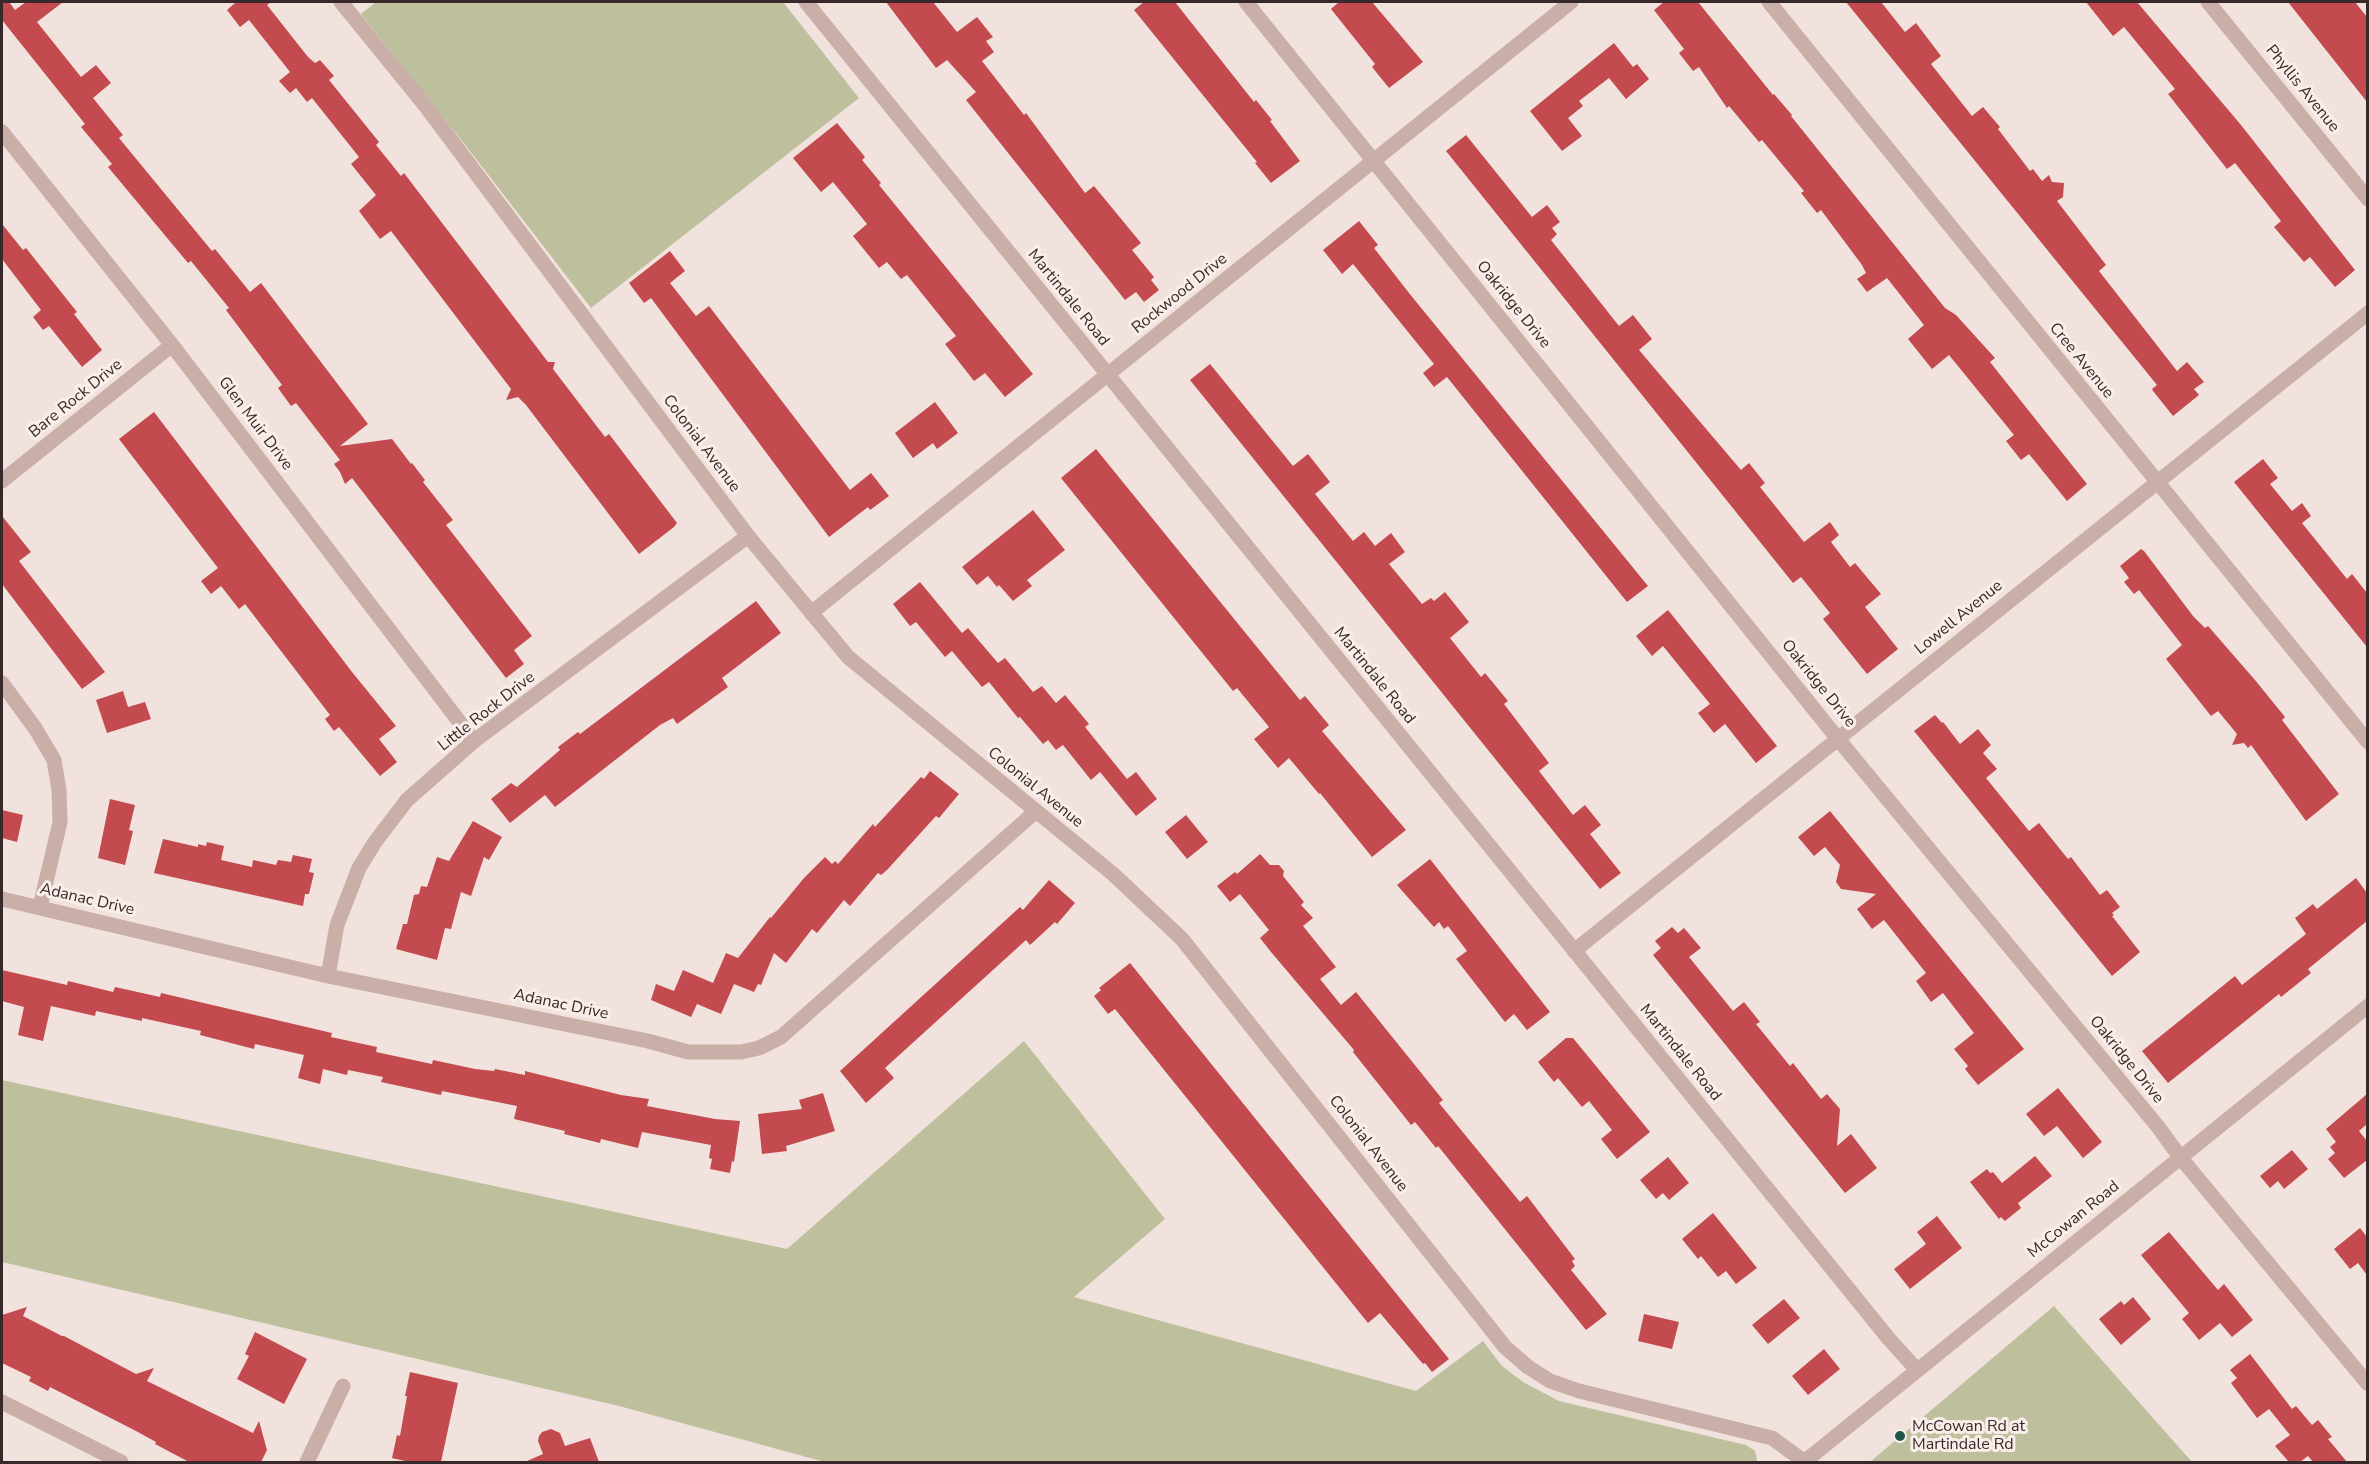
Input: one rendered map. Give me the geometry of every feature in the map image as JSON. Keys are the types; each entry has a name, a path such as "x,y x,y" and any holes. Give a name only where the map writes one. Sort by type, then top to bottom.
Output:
{"street":[{"name":"Colonial Avenue","path":"341,2 424,104 748,536 848,657 1113,874 1182,939 1505,1347 1528,1367 1550,1381 1579,1391 1772,1438 1804,1462"},
{"name":"Martindale Road","path":"806,2 1574,951 1917,1370"},
{"name":"Oakridge Drive","path":"1246,2 1838,739 2367,1384"},
{"name":"Rockwood Drive","path":"811,613 1571,2"},
{"name":"Cree Avenue","path":"1769,2 2367,742"},
{"name":"Phyllis Avenue","path":"2208,2 2367,199"},
{"name":"Glen Muir Drive","path":"2,132 172,345 474,741"},
{"name":"Lowell Avenue","path":"1574,951 2367,313"},
{"name":"Bare Rock Drive","path":"2,481 172,345"},
{"name":"Little Rock Drive","path":"328,976 337,925 358,868 407,800 474,741 748,536"},
{"path":"2,683 36,728 54,760 59,790 60,822 40,908"},
{"name":"Adanac Drive","path":"2,899 328,976 648,1041 688,1052 741,1052 759,1048 781,1037 1035,812"},
{"name":"McCowan Road","path":"1804,1462 2367,1006"},
{"path":"307,1462 343,1386"},
{"path":"2,1402 121,1462"}],"green space":[{"path":"376,2 783,2 859,98 591,308 361,14"},
{"path":"1024,1041 1165,1219 1074,1297 1416,1391 1483,1341 1502,1366 1523,1382 1559,1401 1746,1445 1755,1451 1757,1460 1755,1462 825,1462 619,1406 2,1262 2,1080 787,1249"},
{"path":"2054,1306 2192,1462 1870,1462"}],"building":[{"path":"2,2 9,2 15,10 26,2 63,2 37,22 81,77 96,65 111,83 93,98 123,135 119,138 212,251 215,249 250,292 261,283 368,424 340,446 392,439 425,480 423,482 453,520 446,525 532,636 514,650 524,664 506,678 352,478 345,484 334,464 340,460 296,403 291,406 278,388 282,385 226,310 229,308 191,261 188,263 108,167 112,164 81,127 85,124 2,20"},
{"path":"234,2 271,2 267,5 308,57 315,63 320,60 334,76 329,80 379,142 376,145 401,176 404,173 548,362 555,362 553,369 605,437 609,434 677,523 674,527 639,554 526,405 518,397 506,400 511,389 391,231 380,239 359,211 376,195 351,164 359,157 312,98 307,102 296,88 290,93 279,81 290,72 249,20 240,27 227,10"},
{"path":"886,2 933,2 957,32 977,17 993,37 986,41 994,52 982,61 1024,115 1026,113 1085,193 1094,186 1141,243 1132,250 1154,277 1151,280 1159,290 1144,302 1136,292 1125,300 966,100 976,92 947,60 936,68"},
{"path":"1144,2 1175,2 1254,102 1256,100 1272,120 1270,121 1300,161 1271,183 1255,163 1257,162 1134,10"},
{"path":"1339,2 1372,2 1423,62 1389,88 1372,67 1375,64 1331,9"},
{"path":"1664,2 1698,2 1773,95 1792,115 1945,308 1956,315 1995,358 1990,362 2087,484 2067,501 2029,454 2021,460 2006,441 2014,435 1949,355 1932,369 1908,339 1924,325 1887,278 1867,292 1857,279 1866,273 1862,265 1821,210 1817,213 1801,193 1804,191 1762,140 1759,142 1729,106 1727,108 1699,67 1693,71 1679,53 1684,49 1654,10"},
{"path":"1846,2 1881,2 1905,32 1916,23 1941,56 1931,64 1972,116 1983,107 2000,127 1998,129 2030,171 2033,169 2042,181 2049,175 2052,182 2064,183 2063,197 2057,201 2106,265 2099,271 2177,371 2187,362 2204,382 2194,389 2199,395 2173,416 2153,391 2152,389 2157,385"},
{"path":"2086,2 2137,2 2241,125 2355,270 2335,287 2310,257 2304,262 2274,227 2281,221 2235,163 2227,169 2168,94 2175,89 2124,27 2113,36"},
{"path":"2288,2 2355,2 2367,17 2367,102"},
{"path":"1614,43 1633,67 1637,64 1649,79 1626,99 1609,78 1579,101 1583,106 1568,118 1582,136 1562,151 1530,111"},
{"path":"837,123 865,157 862,160 881,183 879,185 1033,374 1005,397 985,373 974,381 945,344 956,336 907,275 901,279 887,262 879,268 853,236 867,224 833,182 821,192 793,158"},
{"path":"1466,135 1532,217 1547,205 1560,222 1552,228 1557,234 1551,240 1619,326 1633,315 1652,339 1639,350 1741,470 1749,463 1765,483 1760,487 1804,542 1830,522 1839,535 1831,542 1850,567 1855,563 1881,594 1865,607 1898,649 1867,674 1823,619 1830,613 1801,577 1793,583 1446,151"},
{"path":"1359,221 1378,245 1374,248 1409,293 1648,586 1627,602 1447,377 1434,387 1423,373 1434,364 1353,264 1342,274 1323,250"},
{"path":"2,224 23,250 26,248 77,312 74,314 102,350 82,367 49,326 43,330 33,317 41,310 2,259"},
{"path":"670,251 685,271 670,283 696,316 709,306 850,490 871,473 889,496 870,510 868,507 829,537 651,298 644,303 629,283"},
{"path":"1210,364 1293,466 1308,454 1330,482 1315,494 1353,541 1364,532 1375,546 1391,533 1405,552 1389,564 1422,604 1431,598 1434,601 1445,592 1469,622 1450,638 1481,677 1485,673 1508,701 1504,704 1549,763 1539,771 1573,815 1585,805 1601,825 1590,834 1621,873 1600,889 1190,380"},
{"path":"935,402 958,433 937,449 933,443 913,458 895,433"},
{"path":"154,412 352,672 396,726 379,739 397,762 380,776 339,727 334,731 325,719 330,715 245,604 239,609 221,586 211,594 201,581 218,568 119,439"},
{"path":"1096,449 1300,700 1305,696 1329,725 1322,731 1406,830 1372,857 1289,758 1278,768 1254,739 1269,727 1237,688 1233,691 1061,478"},
{"path":"2263,459 2278,478 2270,484 2292,511 2302,503 2311,516 2302,523 2347,579 2352,574 2367,593 2367,647 2234,482"},
{"path":"1033,510 1065,550 1027,580 1032,586 1013,601 988,576 977,585 962,567"},
{"path":"2,516 31,552 19,561 105,672 82,689 2,584"},
{"path":"2141,549 2193,616 2205,628 2208,626 2285,717 2282,720 2339,794 2306,821 2251,745 2248,748 2244,743 2232,745 2237,734 2218,711 2211,716 2166,659 2182,645 2139,590 2134,594 2124,582 2129,578 2120,566"},
{"path":"920,582 962,633 968,628 998,663 1005,658 1033,692 1042,686 1056,703 1065,695 1089,724 1085,727 1127,779 1136,772 1157,799 1136,816 1100,772 1091,780 1063,745 1056,750 1048,740 1043,744 989,682 982,687 952,651 945,657 916,622 910,626 893,604"},
{"path":"756,601 781,633 722,678 728,687 677,724 673,718 660,725 555,807 545,795 510,823 491,799 511,783 517,787 560,750 558,747 578,732 580,734"},
{"path":"1668,610 1777,746 1756,763 1725,724 1714,733 1698,713 1710,704 1663,646 1652,656 1636,636"},
{"path":"123,691 128,707 145,702 151,719 107,733 96,700"},
{"path":"1935,715 1960,744 1978,729 1991,745 1983,753 1997,769 1986,778 2029,831 2039,823 2068,859 2071,857 2100,895 2107,890 2120,907 2112,913 2114,915 2112,916 2140,952 2112,976 1914,731"},
{"path":"930,771 959,794 939,818 936,816 887,870 881,875 878,873 850,906 844,900 817,933 812,929 786,963 774,953 761,985 758,984 754,992 734,984 721,1014 697,1004 691,1017 651,1000 656,984 674,991 683,970 713,983 726,953 738,958 770,917 825,857 832,864 835,861 838,864 873,824 875,827 921,777 924,779"},
{"path":"110,799 135,805 129,830 133,831 125,865 98,858"},
{"path":"2,810 23,815 17,842 2,838"},
{"path":"1830,811 2024,1049 1978,1085 1965,1069 1968,1066 1954,1049 1974,1033 1943,993 1931,1002 1916,981 1926,973 1884,920 1872,929 1857,909 1876,894 1841,889 1836,882 1840,865 1825,847 1814,856 1798,837"},
{"path":"1186,815 1208,842 1187,859 1165,832"},
{"path":"473,821 502,837 489,860 484,857 471,896 461,892 451,929 445,928 437,960 396,949 403,924 407,924 414,895 419,894 421,886 427,887 437,857 449,861"},
{"path":"163,839 198,847 198,844 206,846 207,842 224,846 221,860 252,867 253,860 276,865 278,860 291,862 293,855 312,859 309,872 314,873 309,894 305,894 303,906 154,873"},
{"path":"1260,854 1270,865 1279,865 1284,871 1283,876 1304,902 1301,905 1313,918 1303,926 1336,967 1320,979 1341,1005 1356,992 1443,1100 1439,1103 1520,1202 1527,1196 1575,1259 1572,1261 1575,1266 1571,1270 1607,1314 1586,1330 1438,1146 1436,1148 1415,1122 1411,1125 1353,1052 1354,1050 1271,952 1260,938 1269,930 1240,894 1230,902 1217,886 1235,872 1237,874"},
{"path":"1430,859 1550,1012 1527,1030 1514,1014 1505,1022 1456,959 1467,951 1448,926 1444,929 1439,922 1434,927 1397,885"},
{"path":"2356,878 2367,893 2367,921 2308,969 2311,973 2281,997 2279,994 2168,1083 2142,1051 2235,976 2242,985 2306,934 2295,918 2313,904 2317,909"},
{"path":"1049,880 1075,903 1057,924 1055,922 1030,945 1026,940 885,1068 894,1078 866,1103 840,1071 1020,907 1023,910"},
{"path":"1672,927 1678,933 1684,928 1701,948 1689,957 1733,1011 1744,1002 1760,1022 1756,1024 1790,1066 1793,1063 1821,1099 1827,1094 1840,1109 1837,1146 1851,1134 1877,1168 1845,1193 1653,955 1661,948 1655,941"},
{"path":"1130,963 1449,1359 1432,1372 1380,1313 1368,1323 1115,1009 1108,1014 1094,996 1101,990 1099,988"},
{"path":"2,970 67,985 68,981 113,992 115,987 160,997 161,993 332,1033 331,1037 377,1047 376,1052 432,1064 433,1060 475,1069 494,1071 495,1069 525,1075 525,1071 621,1095 649,1099 647,1106 715,1119 740,1121 734,1162 732,1161 730,1173 710,1169 711,1145 642,1132 638,1148 601,1139 600,1143 564,1134 565,1131 514,1119 517,1106 442,1091 441,1095 381,1082 383,1077 348,1070 347,1075 323,1069 320,1084 298,1078 304,1055 255,1044 254,1049 200,1035 201,1031 142,1018 142,1021 96,1011 95,1016 51,1006 43,1041 18,1035 24,1007 2,1001"},
{"path":"1566,1038 1573,1038 1650,1132 1617,1159 1601,1139 1612,1130 1589,1101 1582,1107 1558,1078 1554,1082 1538,1062"},
{"path":"2058,1088 2102,1142 2083,1158 2057,1126 2044,1136 2026,1114"},
{"path":"823,1093 835,1131 786,1146 787,1151 762,1154 758,1114 802,1109 799,1100"},
{"path":"2367,1094 2367,1124 2359,1131 2367,1141 2367,1160 2344,1178 2328,1159 2335,1153 2330,1147 2336,1142 2326,1129"},
{"path":"2292,1150 2308,1169 2284,1189 2278,1181 2270,1188 2260,1176"},
{"path":"2035,1156 2052,1176 2018,1203 2021,1208 2005,1221 2001,1217 1999,1219 1970,1182 1987,1169 1990,1173 1993,1172 2002,1183"},
{"path":"1668,1157 1689,1183 1669,1200 1663,1193 1656,1199 1640,1180"},
{"path":"1713,1213 1757,1268 1736,1284 1726,1271 1718,1277 1701,1256 1698,1259 1682,1239"},
{"path":"1937,1216 1962,1248 1910,1289 1894,1269 1926,1244 1917,1232"},
{"path":"2360,1228 2367,1237 2367,1275 2358,1263 2350,1269 2334,1249"},
{"path":"2169,1232 2218,1290 2224,1284 2253,1320 2232,1337 2220,1323 2199,1340 2182,1319 2189,1313 2141,1255"},
{"path":"2133,1297 2151,1319 2121,1345 2099,1319 2121,1301 2124,1305"},
{"path":"1784,1299 1800,1318 1768,1344 1752,1325"},
{"path":"27,1307 23,1316 136,1374 154,1368 147,1381 253,1433 259,1421 267,1450 261,1462 189,1462 136,1431 50,1387 48,1391 29,1381 31,1377 2,1363 2,1315"},
{"path":"1644,1314 1679,1322 1672,1349 1638,1341"},
{"path":"255,1332 307,1359 284,1404 237,1379 249,1356 245,1354"},
{"path":"1824,1349 1840,1369 1808,1395 1792,1376"},
{"path":"2250,1354 2292,1409 2296,1406 2312,1425 2318,1420 2332,1437 2328,1439 2347,1462 2313,1462 2308,1456 2300,1462 2289,1462 2275,1446 2290,1435 2269,1409 2257,1418 2231,1383 2237,1378 2230,1370"},
{"path":"410,1372 458,1383 441,1462 409,1462 392,1458 397,1435 400,1436"},
{"path":"551,1429 560,1433 565,1446 590,1438 599,1462 527,1462 543,1454 538,1441 539,1436 542,1432"}],"place":[{"name":"McCowan Rd at Martindale Rd","path":"1900,1436"}]}
